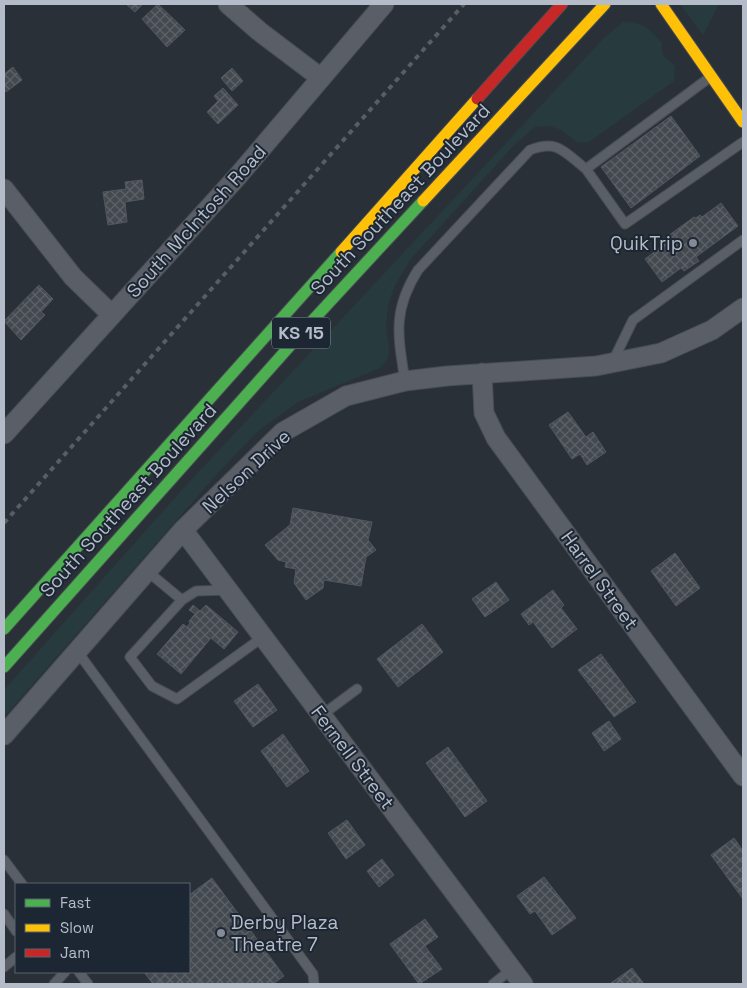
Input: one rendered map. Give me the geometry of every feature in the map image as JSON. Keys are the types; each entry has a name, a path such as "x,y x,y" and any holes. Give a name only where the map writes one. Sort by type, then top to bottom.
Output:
{"main road":[{"name":"South Southeast Boulevard","path":"4,629 562,4"},
{"name":"South Southeast Boulevard","path":"4,667 313,320 604,4"},
{"path":"661,4 743,122"}],"street":[{"path":"228,4 259,31 320,78"},
{"name":"South McIntosh Road","path":"4,434 237,177 384,4"},
{"path":"4,189 73,277 112,315"},
{"name":"Nelson Drive","path":"4,735 183,530 283,432 346,396 406,381 558,370 613,363 661,353 712,330 743,308"},
{"name":"Harrel Street","path":"482,374 484,413 496,438 743,776"},
{"name":"Fernell Street","path":"183,530 518,977"}],"lane":[{"path":"586,169 711,76"},
{"path":"406,381 398,322 408,286 418,270 530,150 550,144 586,169 625,224 743,142"},
{"path":"613,363 633,320 743,240"},
{"path":"147,571 182,600"},
{"path":"228,590 196,591 182,600 130,657 152,686 177,699 263,637"},
{"path":"77,651 313,974 314,984"},
{"path":"322,715 357,689"},
{"path":"4,860 21,883"},
{"path":"4,914 15,930"},
{"path":"4,967 15,958"},
{"path":"54,984 64,973"},
{"path":"80,973 88,984"},
{"path":"493,984 518,977"}],"green space":[{"path":"680,4 719,4 703,35"},
{"path":"623,22 635,23 645,27 662,43 663,54 675,66 674,81 589,142 578,143 562,130 549,126 535,127 514,145 410,260 394,287 388,305 386,328 389,348 388,358 380,368 298,402 257,432 218,473 4,717 4,690 180,492 604,38"}],"building":[{"path":"126,4 143,4 135,12"},
{"path":"158,4 185,30 167,47 142,19"},
{"path":"13,67 22,80 6,92 4,89 4,74"},
{"path":"232,68 243,81 232,91 221,78"},
{"path":"223,88 238,105 218,124 207,112 218,101 214,96"},
{"path":"671,116 700,156 631,208 601,167"},
{"path":"142,180 144,199 125,202 127,222 108,225 103,192 126,189 125,182"},
{"path":"721,203 738,226 696,257 699,261 684,271 681,268 662,282 645,259 661,247 661,241 694,217 696,218 700,215 702,217"},
{"path":"39,285 53,299 41,312 45,315 21,340 4,321"},
{"path":"568,412 586,437 593,432 606,452 587,465 580,454 572,459 549,425"},
{"path":"293,508 372,522 368,540 376,550 366,557 361,586 324,580 323,588 306,600 294,583 296,569 285,567 286,562 278,560 265,545 290,525"},
{"path":"675,553 700,588 676,606 651,571"},
{"path":"496,582 509,600 485,617 472,599"},
{"path":"553,590 564,605 561,608 577,629 552,648 533,622 529,625 521,614"},
{"path":"193,605 200,611 206,605 238,632 224,649 211,638 181,674 157,654 183,624 187,627 190,623 189,621 195,614 189,610"},
{"path":"422,624 443,652 398,687 377,659"},
{"path":"601,654 636,702 614,717 578,670"},
{"path":"258,684 277,710 253,727 234,701"},
{"path":"609,721 621,739 604,751 592,733"},
{"path":"283,734 309,771 287,787 261,751"},
{"path":"448,747 487,801 465,817 426,763"},
{"path":"347,820 365,845 346,859 328,833"},
{"path":"734,838 743,851 743,899 711,855"},
{"path":"382,859 394,875 379,887 367,871"},
{"path":"544,877 576,918 552,935 535,911 530,914 517,896"},
{"name":"Derby Plaza Theatre 7","path":"212,878 284,976 273,984 153,984 145,973 190,973 190,894"},
{"path":"425,919 438,937 425,946 442,969 419,984 390,944"},
{"path":"632,968 644,984 611,983"}],"railway":[{"path":"4,523 464,4"}],"traffic: fast":[{"path":"4,667 313,320 423,201"},
{"path":"4,629 341,252"}],"traffic: slow":[{"path":"423,201 605,4"},
{"path":"661,4 743,122"},
{"path":"341,252 477,99"}],"traffic: jam":[{"path":"477,99 562,4"}],"place":[{"name":"QuikTrip","path":"693,243"},
{"name":"Derby Plaza Theatre 7","path":"221,933"}]}
